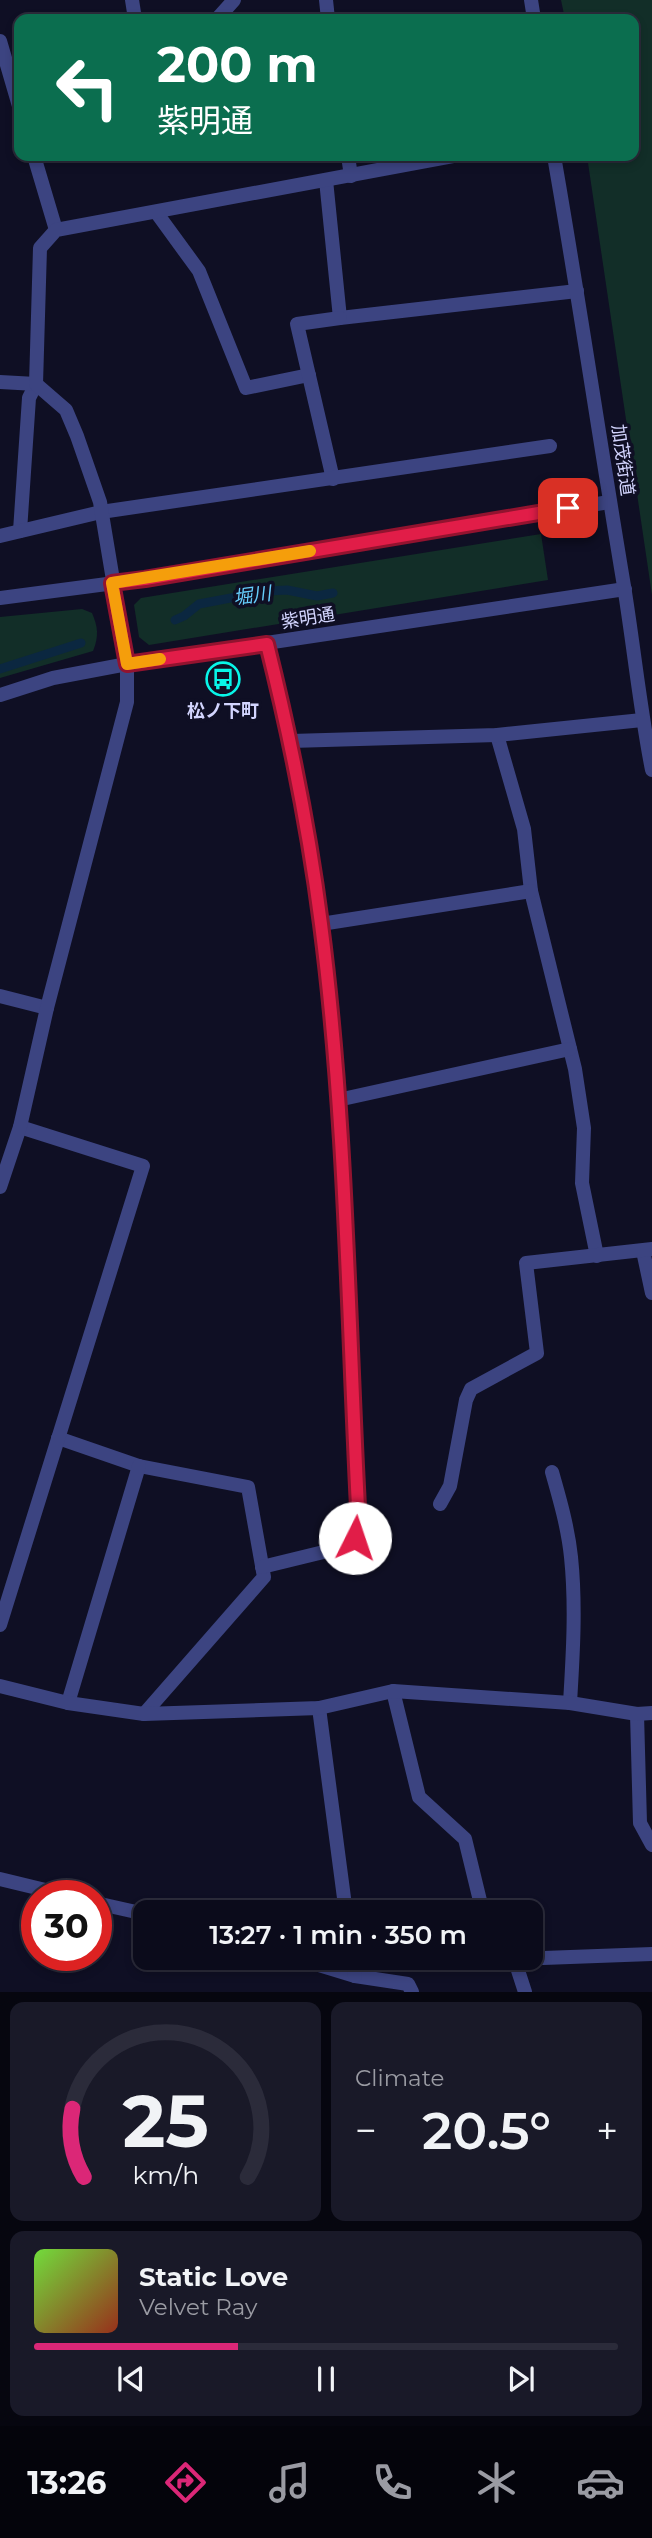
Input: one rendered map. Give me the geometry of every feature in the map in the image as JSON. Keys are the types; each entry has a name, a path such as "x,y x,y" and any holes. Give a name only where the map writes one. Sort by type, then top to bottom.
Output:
{"street":[{"path":"221,14 234,0"},
{"path":"0,41 14,89"},
{"path":"40,161 56,230"},
{"path":"349,161 351,176"},
{"path":"20,531 29,398 36,384 40,248 56,230 428,161"},
{"name":"加茂街道","path":"555,161 652,771"},
{"path":"326,180 340,318"},
{"path":"156,212 199,271 246,388 309,375"},
{"path":"333,479 297,324 577,291"},
{"path":"0,382 36,384 66,410 81,447 101,512 127,664 127,702 47,1008 20,1127 0,1187"},
{"path":"0,536 101,512 550,446"},
{"path":"0,598 145,579 609,502"},
{"name":"紫明通","path":"0,695 53,678 127,664 625,589"},
{"path":"262,1567 344,1547 355,1538 359,1526 338,1100 321,924 292,741 267,644"},
{"path":"292,741 497,735 642,720"},
{"path":"497,735 524,829 531,891 570,1049 584,1128 582,1183 597,1256"},
{"path":"321,924 531,891"},
{"path":"0,996 47,1008"},
{"path":"338,1100 570,1049"},
{"path":"0,1625 143,1166 20,1127"},
{"path":"440,1504 450,1486 466,1400 471,1389 537,1353 526,1264 648,1250 652,1293"},
{"path":"58,1438 139,1466 248,1487 264,1577 144,1713"},
{"path":"68,1703 139,1466"},
{"path":"552,1472 571,1556 574,1629 570,1703"},
{"path":"0,1686 68,1703 144,1713 319,1708 393,1691 570,1703 637,1714 652,1713"},
{"path":"393,1691 419,1797 465,1839 480,1900"},
{"path":"319,1708 344,1900"},
{"path":"637,1714 640,1823 652,1845"},
{"path":"0,1880 21,1885"},
{"path":"112,1907 133,1911"},
{"path":"543,1958 652,1954"},
{"path":"335,1970 355,1976 408,1983 412,1992"},
{"path":"354,1970 355,1976"},
{"path":"518,1970 525,1992"}],"green space":[{"path":"561,0 652,0 652,595 588,161 639,161 639,14 564,14"},
{"path":"541,534 548,580 149,645 139,637 134,605 141,598"},
{"path":"82,609 92,613 96,623 97,636 93,651 0,678 0,617"}],"waterway":[{"name":"堀川","path":"175,620 199,604 268,591 287,590 317,596 333,593"},
{"name":"堀川","path":"0,669 81,643"}],"slow traffic":[{"path":"160,659 127,664 112,583 310,551"}],"place":[{"name":"松ノ下町","path":"223,679"}],"route":[{"path":"355,1538 359,1526 338,1100 321,924 292,741 267,644 127,664 112,583 568,508"}]}
